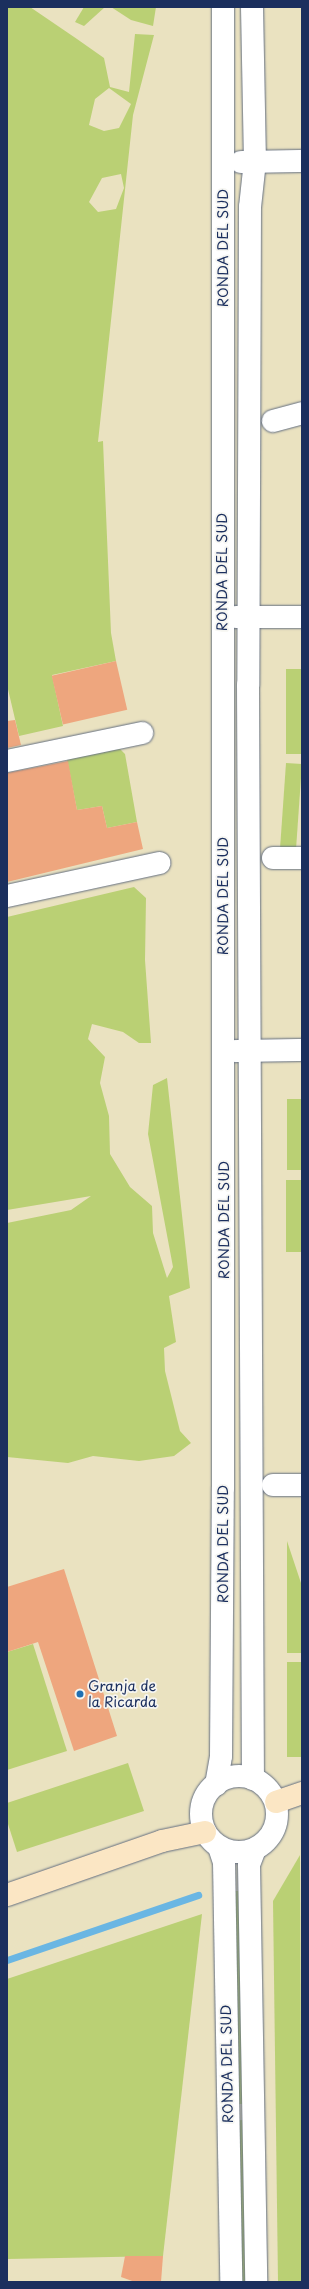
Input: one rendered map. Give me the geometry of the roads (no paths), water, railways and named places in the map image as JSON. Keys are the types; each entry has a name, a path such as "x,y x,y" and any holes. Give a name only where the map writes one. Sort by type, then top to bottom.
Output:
{"street":[{"name":"RONDA DEL SUD","path":"216,1785 221,1748 224,1050 222,617 224,163 223,7"},
{"name":"RONDA DEL SUD","path":"252,7 255,161 250,207 249,1493 253,1779"},
{"path":"224,163 255,161 302,161"},
{"path":"273,421 302,413"},
{"path":"222,617 302,617"},
{"path":"7,761 142,733"},
{"path":"273,858 302,858"},
{"path":"7,896 159,863"},
{"path":"224,1050 302,1050"},
{"path":"273,1485 302,1485"},
{"path":"7,1895 162,1841 212,1839 236,1852 255,1849 269,1838 276,1826 276,1802 270,1792 253,1779 234,1777 216,1785 202,1807 212,1839"},
{"path":"276,1802 302,1793"},
{"name":"RONDA DEL SUD","path":"212,1839 224,1862 231,2282"},
{"name":"RONDA DEL SUD","path":"255,1849 249,1865 256,2282"}],"waterway":[{"path":"7,1960 198,1895"}],"place":[{"name":"Granja de la Ricarda","path":"80,1694"}]}
